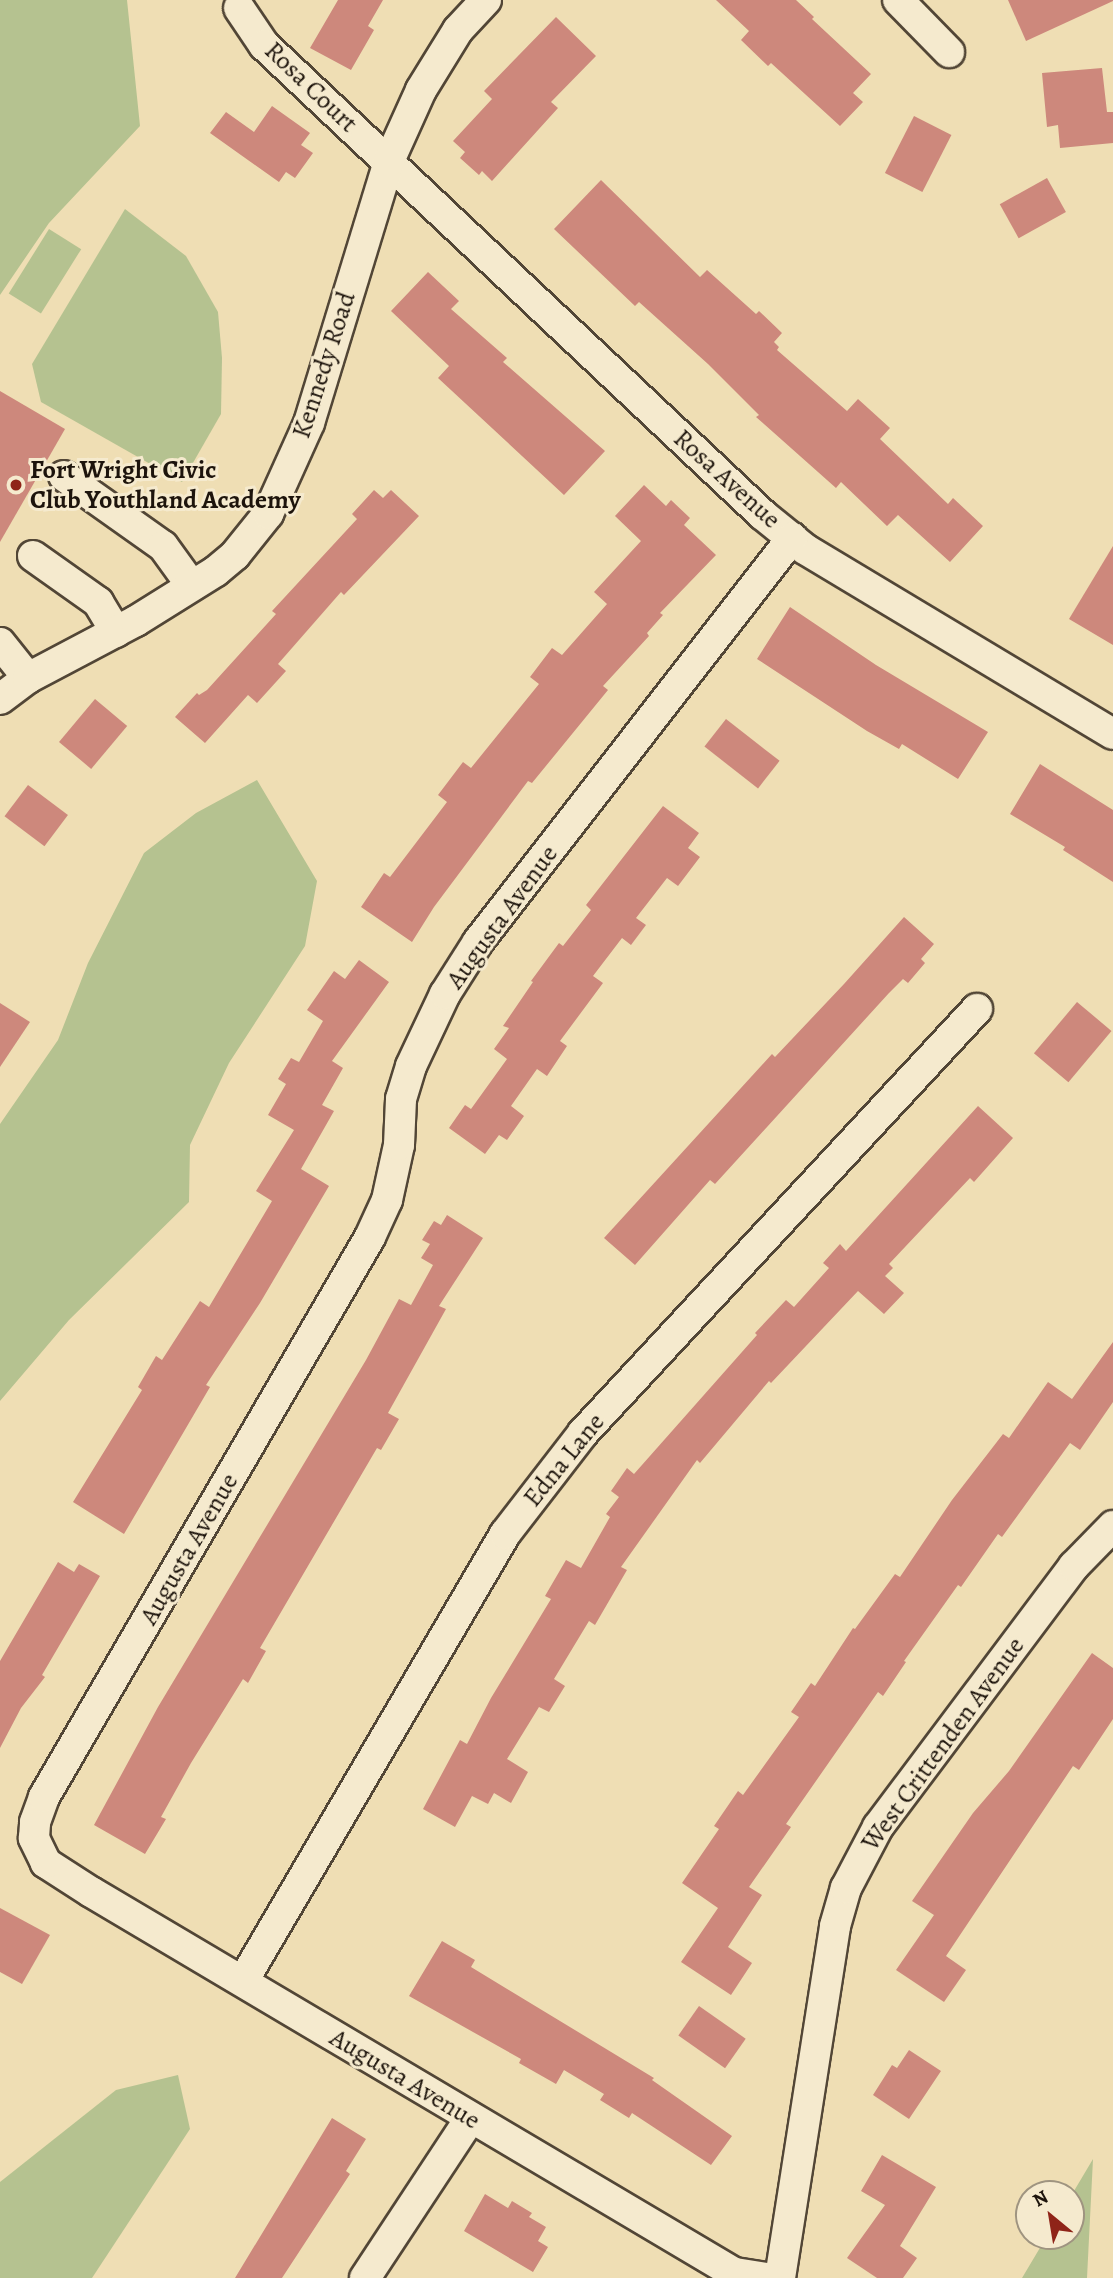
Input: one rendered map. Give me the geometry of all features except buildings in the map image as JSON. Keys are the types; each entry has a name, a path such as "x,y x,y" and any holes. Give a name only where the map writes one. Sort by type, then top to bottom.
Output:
{"street":[{"name":"Kennedy Road","path":"0,698 28,678 116,632 192,586 235,555 268,514 309,423 389,161 427,80 458,30 486,0"},
{"path":"898,0 949,52"},
{"name":"Rosa Court","path":"239,8 264,45 389,161"},
{"name":"Rosa Avenue","path":"389,161 763,515 792,538 827,562 1113,734"},
{"path":"64,476 163,546 192,586"},
{"name":"Augusta Avenue","path":"766,2278 734,2273 470,2119 46,1863 34,1838 39,1810 370,1237 389,1189 399,1145 401,1100 408,1077 445,994 486,932 792,538"},
{"path":"33,556 98,602 116,632"},
{"path":"0,643 28,678"},
{"name":"Edna Lane","path":"243,1981 505,1534 583,1433 977,1009"},
{"name":"West Crittenden Avenue","path":"780,2278 835,1926 850,1878 878,1827 1074,1566 1113,1526"},
{"path":"365,2278 470,2119"}],"green space":[{"path":"0,0 127,0 140,126 49,223 0,295"},
{"path":"125,209 186,256 218,312 222,358 221,414 182,482 41,402 32,364"},
{"path":"49,229 81,249 41,314 9,293"},
{"path":"257,780 317,881 305,946 229,1063 190,1145 189,1202 69,1320 0,1401 0,1124 58,1040 88,963 144,853 196,813"},
{"path":"178,2075 190,2129 92,2278 0,2278 0,2182 116,2090"},
{"path":"1093,2159 1087,2278 1022,2278 1039,2250 1085,2250 1085,2180 1081,2180"}],"place":[{"name":"Fort Wright Civic Club Youthland Academy","path":"16,485"}]}
